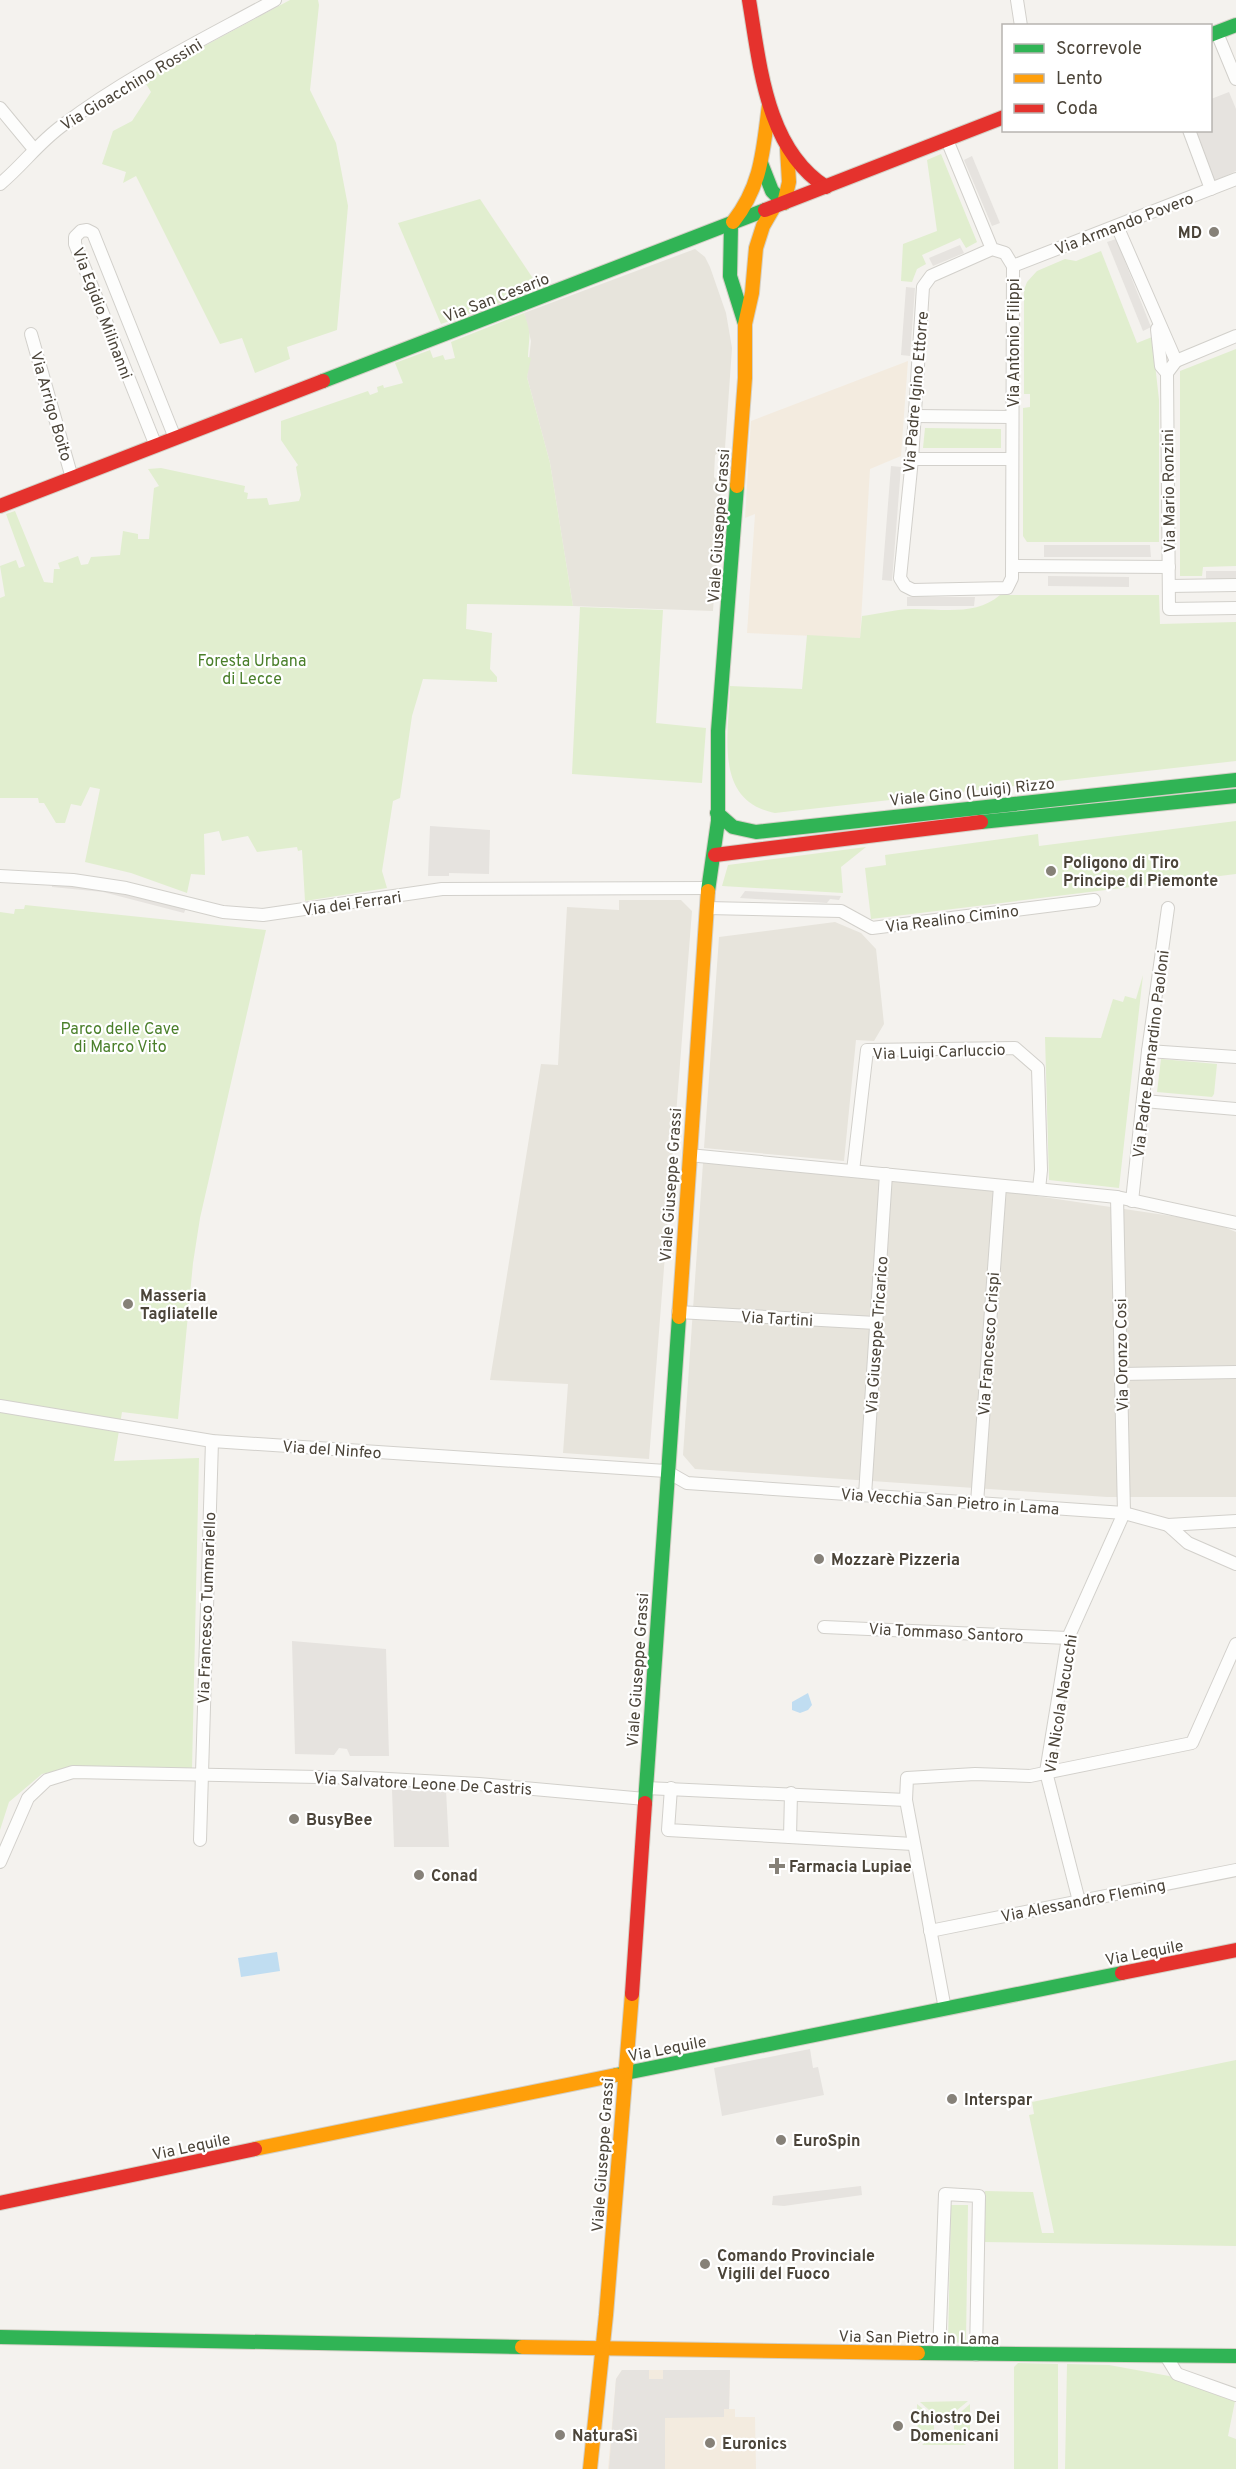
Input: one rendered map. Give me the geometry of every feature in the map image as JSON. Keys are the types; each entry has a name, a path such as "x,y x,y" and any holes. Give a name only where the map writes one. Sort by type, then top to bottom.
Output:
{"main road":[{"path":"749,0 769,104 787,147 805,174 826,187"},
{"path":"1214,34 1236,25"},
{"path":"756,248 745,232 731,225 749,202 760,164 769,104"},
{"name":"Via San Cesario","path":"0,506 731,225 1002,118"},
{"name":"Viale Giuseppe Grassi","path":"590,2469 606,2315 626,2073 709,873 715,855 720,759 718,731 745,378 745,324 752,293 756,248 763,226 779,205 789,182 787,147"},
{"path":"760,164 779,205"},
{"name":"Viale Giuseppe Grassi","path":"731,225 728,267 732,291 745,324"},
{"name":"Viale Giuseppe Grassi","path":"709,873 705,860 711,760 718,731"},
{"name":"Viale Gino (Luigi) Rizzo","path":"717,813 733,827 756,832 1236,780"},
{"name":"Viale Gino (Luigi) Rizzo","path":"715,855 1024,817 1236,796"},
{"name":"Via Lequile","path":"0,2203 626,2073 1236,1950"},
{"name":"Via San Pietro in Lama","path":"0,2337 976,2355 1236,2356"}],"street":[{"name":"Via Gioacchino Rossini","path":"0,184 16,171 33,148 63,124 143,74 275,0"},
{"path":"1017,0 1022,24"},
{"path":"1214,34 1236,79"},
{"path":"0,108 33,148"},
{"path":"1189,132 1211,189"},
{"name":"Via Antonio Filippi","path":"947,140 992,249 1005,253 1013,266 1013,566"},
{"name":"Via Armando Povero","path":"1013,266 1236,179"},
{"name":"Via Mario Ronzini","path":"1117,226 1156,320 1176,361"},
{"name":"Via Egidio Milinanni","path":"156,446 75,244 75,237 81,231 87,230 93,233 175,438"},
{"name":"Via Padre Igino Ettorre","path":"992,249 926,280 900,578 905,586 913,590 1007,588 1012,578 1013,566"},
{"name":"Via Mario Ronzini","path":"1156,320 1161,366 1167,373 1169,609 1236,608"},
{"name":"Via Arrigo Boito","path":"31,334 72,478"},
{"path":"1167,373 1176,361 1236,336"},
{"path":"915,416 1012,417"},
{"path":"912,459 1012,459"},
{"path":"1013,566 1169,567"},
{"path":"1169,586 1236,585"},
{"name":"Via dei Ferrari","path":"0,876 73,880 126,888 223,912 263,915 442,890 708,888"},
{"name":"Via Realino Cimino","path":"707,908 841,911 872,928 1094,900"},
{"name":"Via Padre Bernardino Paoloni","path":"1132,1201 1148,1051 1168,908"},
{"name":"Via Luigi Carluccio","path":"853,1171 867,1050 1015,1048 1038,1068 1041,1170 1039,1189"},
{"path":"1148,1051 1236,1058"},
{"path":"1144,1101 1236,1109"},
{"path":"689,1155 1117,1197 1236,1223"},
{"name":"Via Giuseppe Tricarico","path":"865,1495 886,1174"},
{"name":"Via Francesco Crispi","path":"976,1503 1000,1186"},
{"name":"Via Oronzo Cosi","path":"1117,1197 1124,1513"},
{"name":"Via Tartini","path":"678,1312 876,1323"},
{"path":"1121,1374 1236,1372"},
{"name":"Via del Ninfeo","path":"0,1406 212,1441 666,1471"},
{"name":"Via Francesco Tummariello","path":"200,1840 212,1441"},
{"name":"Via Vecchia San Pietro in Lama","path":"666,1471 687,1483 1124,1513 1168,1525 1236,1521"},
{"name":"Via Nicola Nacucchi","path":"1080,1901 1046,1772 1068,1638 1124,1513"},
{"path":"1168,1525 1188,1543 1236,1564"},
{"name":"Via Tommaso Santoro","path":"824,1627 1068,1638"},
{"path":"945,2009 913,1845 906,1800 907,1778 975,1774 1030,1776 1192,1743 1234,1653"},
{"path":"0,1862 28,1798 46,1780 73,1772 201,1775"},
{"name":"Via Salvatore Leone De Castris","path":"201,1775 425,1781 646,1794 671,1788 906,1800"},
{"path":"671,1788 668,1830 913,1845"},
{"path":"790,1837 791,1793"},
{"name":"Via Alessandro Fleming","path":"930,1931 1236,1869"},
{"path":"939,2354 945,2194 979,2196 976,2355"},
{"path":"1166,2356 1177,2374 1236,2395"}],"shaded area":[{"path":"1229,92 1236,109 1236,171 1214,181 1193,132 1212,132 1212,99"},
{"path":"972,156 1000,223 992,226 964,160"},
{"path":"1116,239 1151,327 1143,331 1107,242"},
{"path":"960,245 964,253 933,266 929,258"},
{"path":"695,249 705,257 710,267 726,313 732,348 725,448 715,455 714,477 722,485 713,611 573,606 550,463 527,377 531,341 524,313"},
{"path":"906,287 915,288 910,356 901,355"},
{"path":"908,361 901,456 870,469 860,638 747,633 755,514 745,518 751,421"},
{"path":"891,466 901,467 892,581 882,580"},
{"path":"1044,545 1150,545 1151,557 1044,557"},
{"path":"1206,571 1236,571 1236,580 1206,580"},
{"path":"1048,576 1129,577 1129,587 1048,586"},
{"path":"907,597 975,597 974,606 907,606"},
{"path":"430,826 490,830 489,874 449,873 449,876 428,876"},
{"path":"52,882 93,886 186,908 184,913 103,892 52,887"},
{"path":"745,891 841,896 839,900 830,899 827,903 740,898"},
{"path":"619,900 681,900 692,911 649,1459 563,1453 568,1384 490,1380 541,1064 558,1065 567,907 619,910"},
{"path":"835,922 861,933 876,949 884,1024 874,1041 856,1040 844,1161 704,1148 719,937"},
{"path":"703,1163 1010,1192 1212,1222 1236,1232 1236,1497 1107,1497 695,1469 683,1455"},
{"path":"292,1641 386,1649 389,1756 350,1756 347,1749 339,1748 334,1755 295,1754"},
{"path":"392,1790 446,1790 449,1847 394,1847"},
{"path":"810,2049 813,2068 818,2067 824,2095 722,2116 714,2068"},
{"path":"861,2186 862,2195 784,2206 772,2205 773,2196"},
{"path":"622,2370 730,2370 729,2409 735,2409 735,2417 755,2417 756,2469 608,2469 616,2379"},
{"path":"622,2370 649,2370 649,2379 663,2379 663,2370 730,2370 729,2409 724,2409 724,2417 665,2418 665,2469 609,2469 616,2379"}],"green space":[{"path":"290,0 318,0 310,90 336,143 348,206 337,330 287,347 290,359 255,373 242,338 220,344 136,176 123,183 126,172 102,164 113,131 132,121 151,92 143,79"},
{"path":"941,154 977,242 966,248 960,238 922,255 926,264 917,269 912,282 901,281 903,244 937,231 927,160"},
{"path":"480,199 540,289 441,324 398,223"},
{"path":"1101,251 1137,343 1152,337 1159,400 1159,542 1027,542 1023,536 1023,408 1030,407 1030,394 1024,394 1024,290 1027,282 1037,271 1065,259 1076,261"},
{"name":"Foresta Urbana di Lecce","path":"524,313 529,331 528,357 531,358 527,377 550,463 573,606 467,604 466,629 492,633 490,669 497,677 497,682 423,679 412,716 400,798 393,801 382,871 387,888 305,901 302,850 298,851 297,847 257,852 248,836 222,841 219,831 204,834 205,875 191,874 187,893 131,873 85,862 100,789 90,787 81,806 71,804 65,823 56,823 44,803 39,803 38,798 0,798 0,598 5,596 0,566 16,560 19,568 25,566 6,514 15,511 44,582 53,583 54,569 60,569 58,563 78,556 81,565 88,564 91,557 120,555 123,531 138,534 138,539 149,539 154,488 159,486 148,469 161,468 245,486 244,492 248,493 247,499 267,498 269,505 299,501 301,495 296,467 298,465 281,440 281,421 368,391 370,395 378,392 377,387 383,385 384,388 403,383 395,363 430,350 433,358 443,355 445,360 455,358 451,342"},
{"path":"1236,349 1236,566 1203,567 1202,576 1180,576 1180,371"},
{"path":"925,428 1001,429 1001,448 923,448"},
{"path":"1000,595 1159,595 1160,624 1236,622 1236,761 775,813 755,806 742,795 733,780 729,763 727,744 730,686 802,689 807,635 860,638 862,616 909,609 968,609 990,602"},
{"path":"580,607 663,610 656,723 706,728 702,783 572,774"},
{"name":"Poligono di Tiro Principe di Piemonte","path":"1236,821 1236,874 871,919 865,868 886,865 885,855 1038,834 1039,846"},
{"path":"866,847 841,867 843,893 722,886 728,865"},
{"name":"Parco delle Cave di Marco Vito","path":"25,905 266,930 200,1218 193,1263 178,1419 122,1412 114,1461 199,1458 192,1769 74,1767 42,1774 9,1802 0,1830 0,912 14,914 15,909 24,909"},
{"path":"1143,975 1119,1188 1049,1180 1045,1037 1101,1038 1113,999 1123,1002 1125,996 1136,999"},
{"path":"1161,1059 1217,1064 1212,1097 1157,1092"},
{"path":"1236,2060 1236,2246 983,2242 985,2191 1033,2192 1042,2233 1054,2233 1029,2115 1034,2114 1032,2102"},
{"path":"951,2205 968,2205 966,2343 948,2342"},
{"path":"1018,2363 1058,2364 1058,2469 1014,2469 1014,2367"},
{"path":"1067,2364 1109,2365 1169,2376 1235,2401 1228,2436 1236,2439 1236,2469 1065,2469"},
{"path":"968,2401 951,2415 936,2416 920,2402"},
{"path":"917,2404 934,2418 934,2431 918,2444"},
{"path":"970,2404 970,2443 954,2430 954,2418"},
{"path":"937,2433 952,2433 966,2445 922,2445"}],"water":[{"path":"808,1693 812,1705 808,1710 800,1713 792,1710 792,1702"},
{"path":"277,1952 280,1971 241,1977 238,1958"}],"traffic: fast":[{"path":"1212,34 1236,25"},
{"path":"761,163 772,191 784,203"},
{"path":"323,381 765,210"},
{"path":"731,225 730,276 745,324"},
{"path":"708,891 718,821 718,731 737,486"},
{"path":"717,813 733,827 756,832 1236,780"},
{"path":"981,822 1236,796"},
{"path":"645,1803 679,1317"},
{"path":"616,2075 1122,1973"},
{"path":"0,2337 522,2347"},
{"path":"918,2353 1236,2356"}],"traffic: slow":[{"path":"733,222 743,208 756,181 763,152 769,105"},
{"path":"784,203 789,182 787,148"},
{"path":"737,486 745,378 745,324 752,293 756,248 763,226 774,207"},
{"path":"679,1317 708,891"},
{"path":"590,2469 606,2315 632,1994"},
{"path":"255,2149 616,2075"},
{"path":"522,2347 918,2353"}],"traffic: jam":[{"path":"749,0 762,78 778,128 790,151 806,171 826,187"},
{"path":"765,210 1002,118"},
{"path":"0,506 323,381"},
{"path":"715,855 981,822"},
{"path":"632,1994 645,1803"},
{"path":"1122,1973 1236,1950"},
{"path":"0,2203 255,2149"}],"place":[{"name":"MD","path":"1214,232"},
{"name":"Poligono di Tiro Principe di Piemonte","path":"1051,871"},
{"name":"Masseria Tagliatelle","path":"128,1304"},
{"name":"Mozzarè Pizzeria","path":"819,1559"},
{"name":"BusyBee","path":"294,1819"},
{"name":"Farmacia Lupiae","path":"777,1866"},
{"name":"Conad","path":"419,1875"},
{"name":"Interspar","path":"952,2099"},
{"name":"EuroSpin","path":"781,2140"},
{"name":"Comando Provinciale Vigili del Fuoco","path":"705,2264"},
{"name":"Chiostro Dei Domenicani","path":"898,2426"},
{"name":"NaturaSì","path":"560,2435"},
{"name":"Euronics","path":"710,2443"}]}
